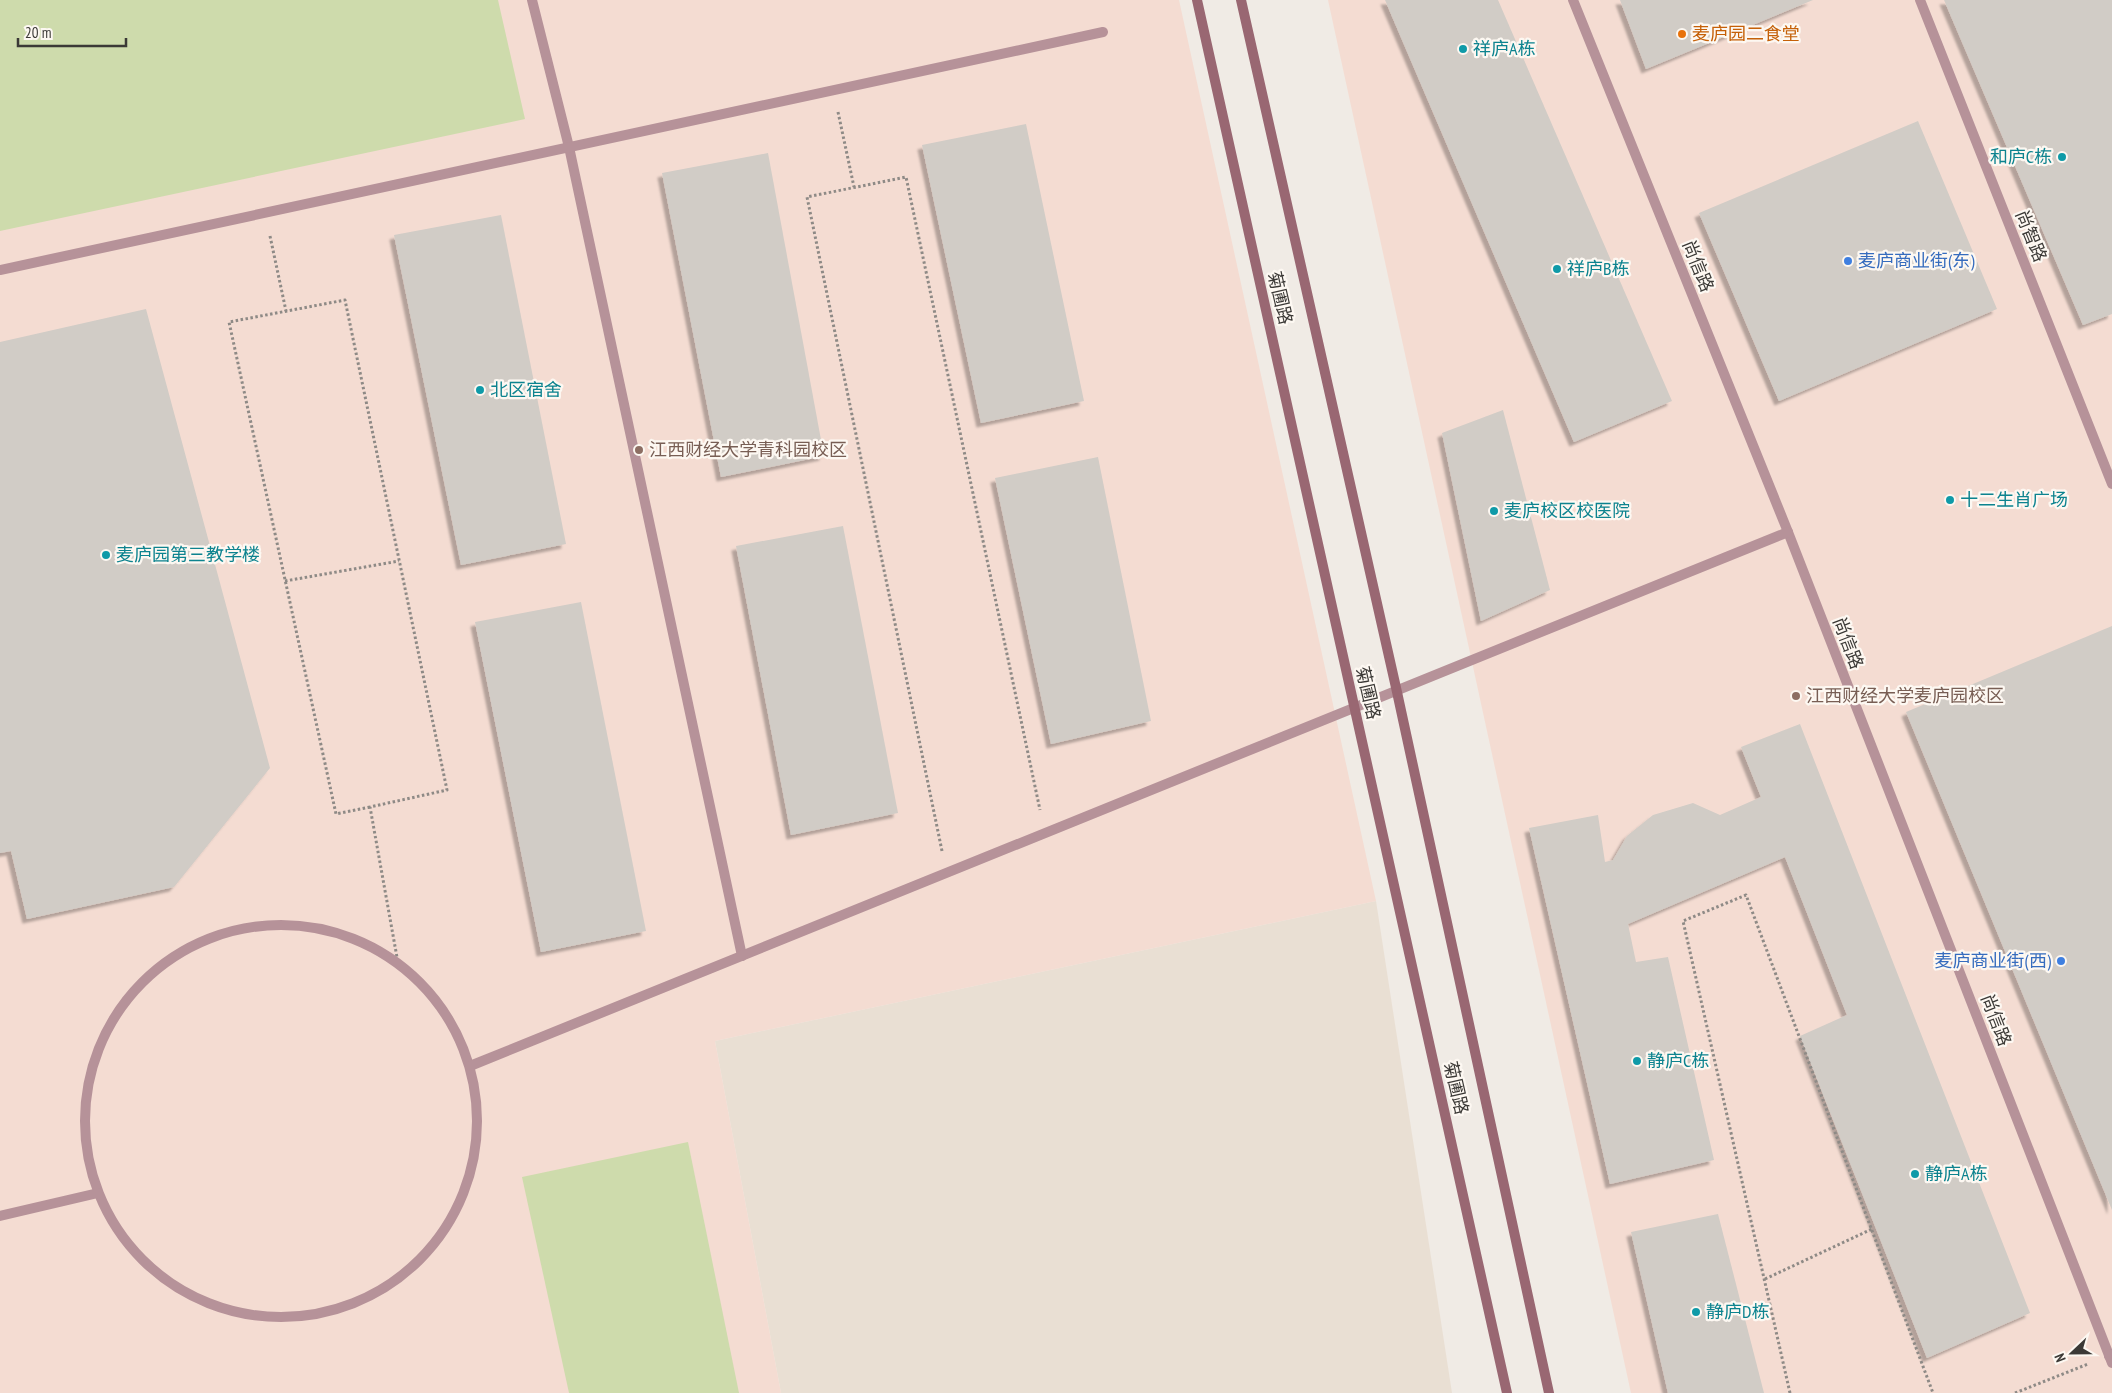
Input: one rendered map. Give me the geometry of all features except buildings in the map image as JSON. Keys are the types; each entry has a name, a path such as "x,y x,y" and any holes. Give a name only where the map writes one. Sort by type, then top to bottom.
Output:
{"street":[{"path":"532,0 568,147 742,956"},
{"name":"菊圃路","path":"1197,0 1507,1393"},
{"name":"菊圃路","path":"1241,0 1397,692 1549,1393"},
{"name":"尚信路","path":"1573,0 1788,532 2111,1358"},
{"name":"尚智路","path":"1920,0 2112,484"},
{"path":"0,270 1104,32"},
{"path":"470,1066 1788,532"},
{"path":"280,923 342,933 398,963 443,1009 470,1066 478,1132 462,1197 428,1254 375,1295 312,1316 246,1315 184,1292 132,1250 98,1193 84,1130 91,1067 118,1009 162,963 217,934 280,923"},
{"path":"0,1216 98,1193"}],"path":[{"path":"834,90 854,187"},
{"path":"947,873 807,197 906,177 1045,834"},
{"path":"265,213 286,311"},
{"path":"345,300 399,561 447,790 336,814 229,322 345,300"},
{"path":"285,580 399,561"},
{"path":"370,807 398,963"},
{"path":"1790,1393 1683,921 1746,895 1933,1393"},
{"path":"1765,1279 1872,1229"},
{"path":"2015,1393 2111,1358"}],"shaded area":[{"name":"江西财经大学青科园校区","path":"0,0 1179,0 1376,901 715,1041 781,1393 0,1393"},
{"name":"江西财经大学麦庐园校区","path":"1328,0 2112,0 2112,1393 1631,1393"},
{"path":"1376,901 1452,1393 781,1393 715,1041"}],"green space":[{"path":"0,0 498,0 525,119 0,231"},
{"path":"688,1142 739,1393 569,1393 522,1177"}],"place":[{"name":"麦庐园二食堂","path":"1682,34"},
{"name":"祥庐A栋","path":"1463,49"},
{"name":"和庐C栋","path":"2062,157"},
{"name":"麦庐商业街(东)","path":"1848,261"},
{"name":"祥庐B栋","path":"1557,269"},
{"name":"北区宿舍","path":"480,390"},
{"name":"江西财经大学青科园校区","path":"639,450"},
{"name":"十二生肖广场","path":"1950,500"},
{"name":"麦庐校区校医院","path":"1494,511"},
{"name":"麦庐园第三教学楼","path":"106,555"},
{"name":"江西财经大学麦庐园校区","path":"1796,696"},
{"name":"麦庐商业街(西)","path":"2061,961"},
{"name":"静庐C栋","path":"1637,1061"},
{"name":"静庐A栋","path":"1915,1174"},
{"name":"静庐D栋","path":"1696,1312"}]}
